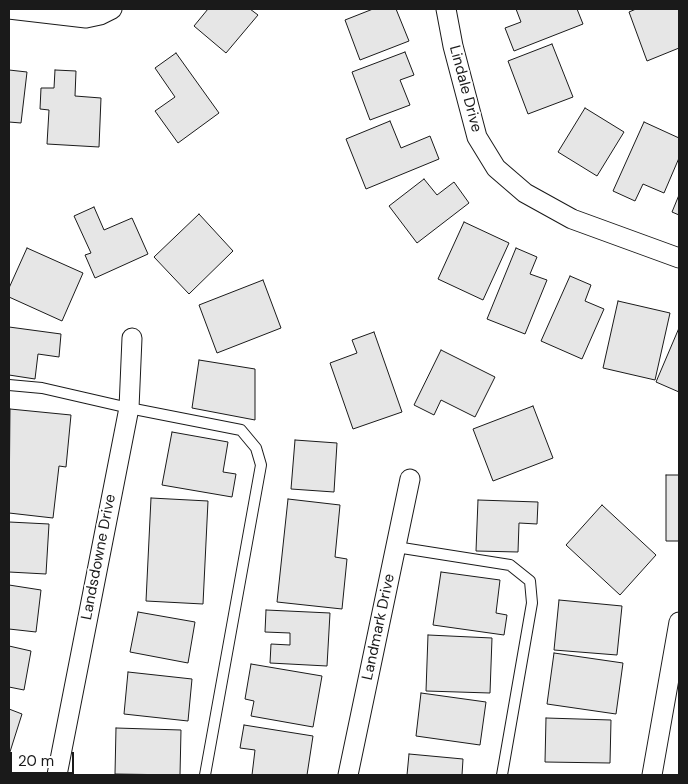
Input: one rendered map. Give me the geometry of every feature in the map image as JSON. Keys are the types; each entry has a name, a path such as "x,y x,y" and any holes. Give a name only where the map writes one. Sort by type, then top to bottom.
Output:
{"street":[{"path":"9,9 86,18 100,15 112,9"},
{"name":"Lindale Drive","path":"446,9 453,46 478,137 496,168 525,193 572,219 679,258"},
{"name":"Landsdowne Drive","path":"57,775 128,408 132,338"},
{"name":"Landmark Drive","path":"348,775 410,479"},
{"path":"652,775 679,622"}],"lane":[{"path":"9,385 42,388 128,408 242,430 256,448 261,465 205,775"},
{"path":"396,547 510,565 530,581 532,603 502,775"}],"building":[{"path":"208,9 250,9 258,15 226,53 194,26"},
{"path":"373,9 396,9 409,41 360,60 345,20"},
{"path":"516,9 577,9 583,24 514,51 505,28 521,22"},
{"path":"636,9 679,9 679,48 647,61 629,12"},
{"path":"552,44 573,97 528,114 508,61"},
{"path":"405,52 414,75 400,80 410,105 370,120 352,72"},
{"path":"176,53 219,113 178,143 155,111 175,97 155,68"},
{"path":"9,70 27,72 21,123 9,122"},
{"path":"55,70 76,71 75,96 101,98 99,147 47,144 49,110 40,109 41,88 54,88"},
{"path":"585,108 624,132 597,176 558,152"},
{"path":"390,121 401,148 430,136 439,159 366,189 346,139"},
{"path":"644,122 679,138 679,158 664,193 643,184 635,201 613,191"},
{"path":"424,179 437,195 454,182 469,203 417,243 389,206"},
{"path":"679,195 679,215 672,212"},
{"path":"94,207 104,230 132,218 148,254 95,278 85,255 91,253 74,216"},
{"path":"199,214 233,251 189,294 154,257"},
{"path":"464,222 509,243 483,300 438,279"},
{"path":"27,248 83,273 62,321 9,297 9,288"},
{"path":"516,248 537,257 530,274 547,280 525,334 487,319"},
{"path":"570,276 591,285 585,301 604,309 582,359 541,341"},
{"path":"263,280 281,328 217,353 199,305"},
{"path":"618,301 670,313 655,380 603,368"},
{"path":"9,327 61,334 59,357 38,354 35,379 9,375"},
{"path":"679,328 679,392 656,382"},
{"path":"374,332 402,412 353,429 330,363 357,353 352,340"},
{"path":"441,350 495,377 475,417 441,400 434,415 414,405"},
{"path":"199,360 255,369 255,420 192,408"},
{"path":"533,406 553,458 493,481 473,429"},
{"path":"10,409 71,415 66,467 59,466 53,518 9,513"},
{"path":"172,432 228,442 223,472 236,474 232,497 162,485"},
{"path":"295,440 337,443 334,492 291,489"},
{"path":"666,475 679,475 679,541 666,541"},
{"path":"151,498 208,501 203,604 146,601"},
{"path":"288,499 340,505 335,557 347,559 342,609 277,602"},
{"path":"478,500 538,502 537,524 519,523 518,552 476,551"},
{"path":"602,505 656,555 620,595 566,545"},
{"path":"9,522 49,524 46,574 9,572"},
{"path":"441,572 500,580 496,613 507,615 504,635 433,625"},
{"path":"9,585 41,590 36,632 9,629"},
{"path":"559,600 622,606 617,655 554,650"},
{"path":"266,610 330,613 327,666 270,663 271,644 290,645 290,633 265,632"},
{"path":"138,612 195,622 188,663 130,652"},
{"path":"428,635 492,638 490,693 426,691"},
{"path":"9,646 31,651 24,690 9,687"},
{"path":"554,653 623,663 616,714 547,704"},
{"path":"251,664 322,676 313,727 251,716 254,701 245,699"},
{"path":"128,672 192,679 188,721 124,714"},
{"path":"421,693 486,702 480,745 416,736"},
{"path":"9,709 22,714 9,755"},
{"path":"546,718 611,720 610,763 545,762"},
{"path":"244,725 313,736 307,775 252,775 255,750 240,748"},
{"path":"116,728 181,730 180,775 115,774"},
{"path":"409,754 463,759 462,775 407,775"}]}
